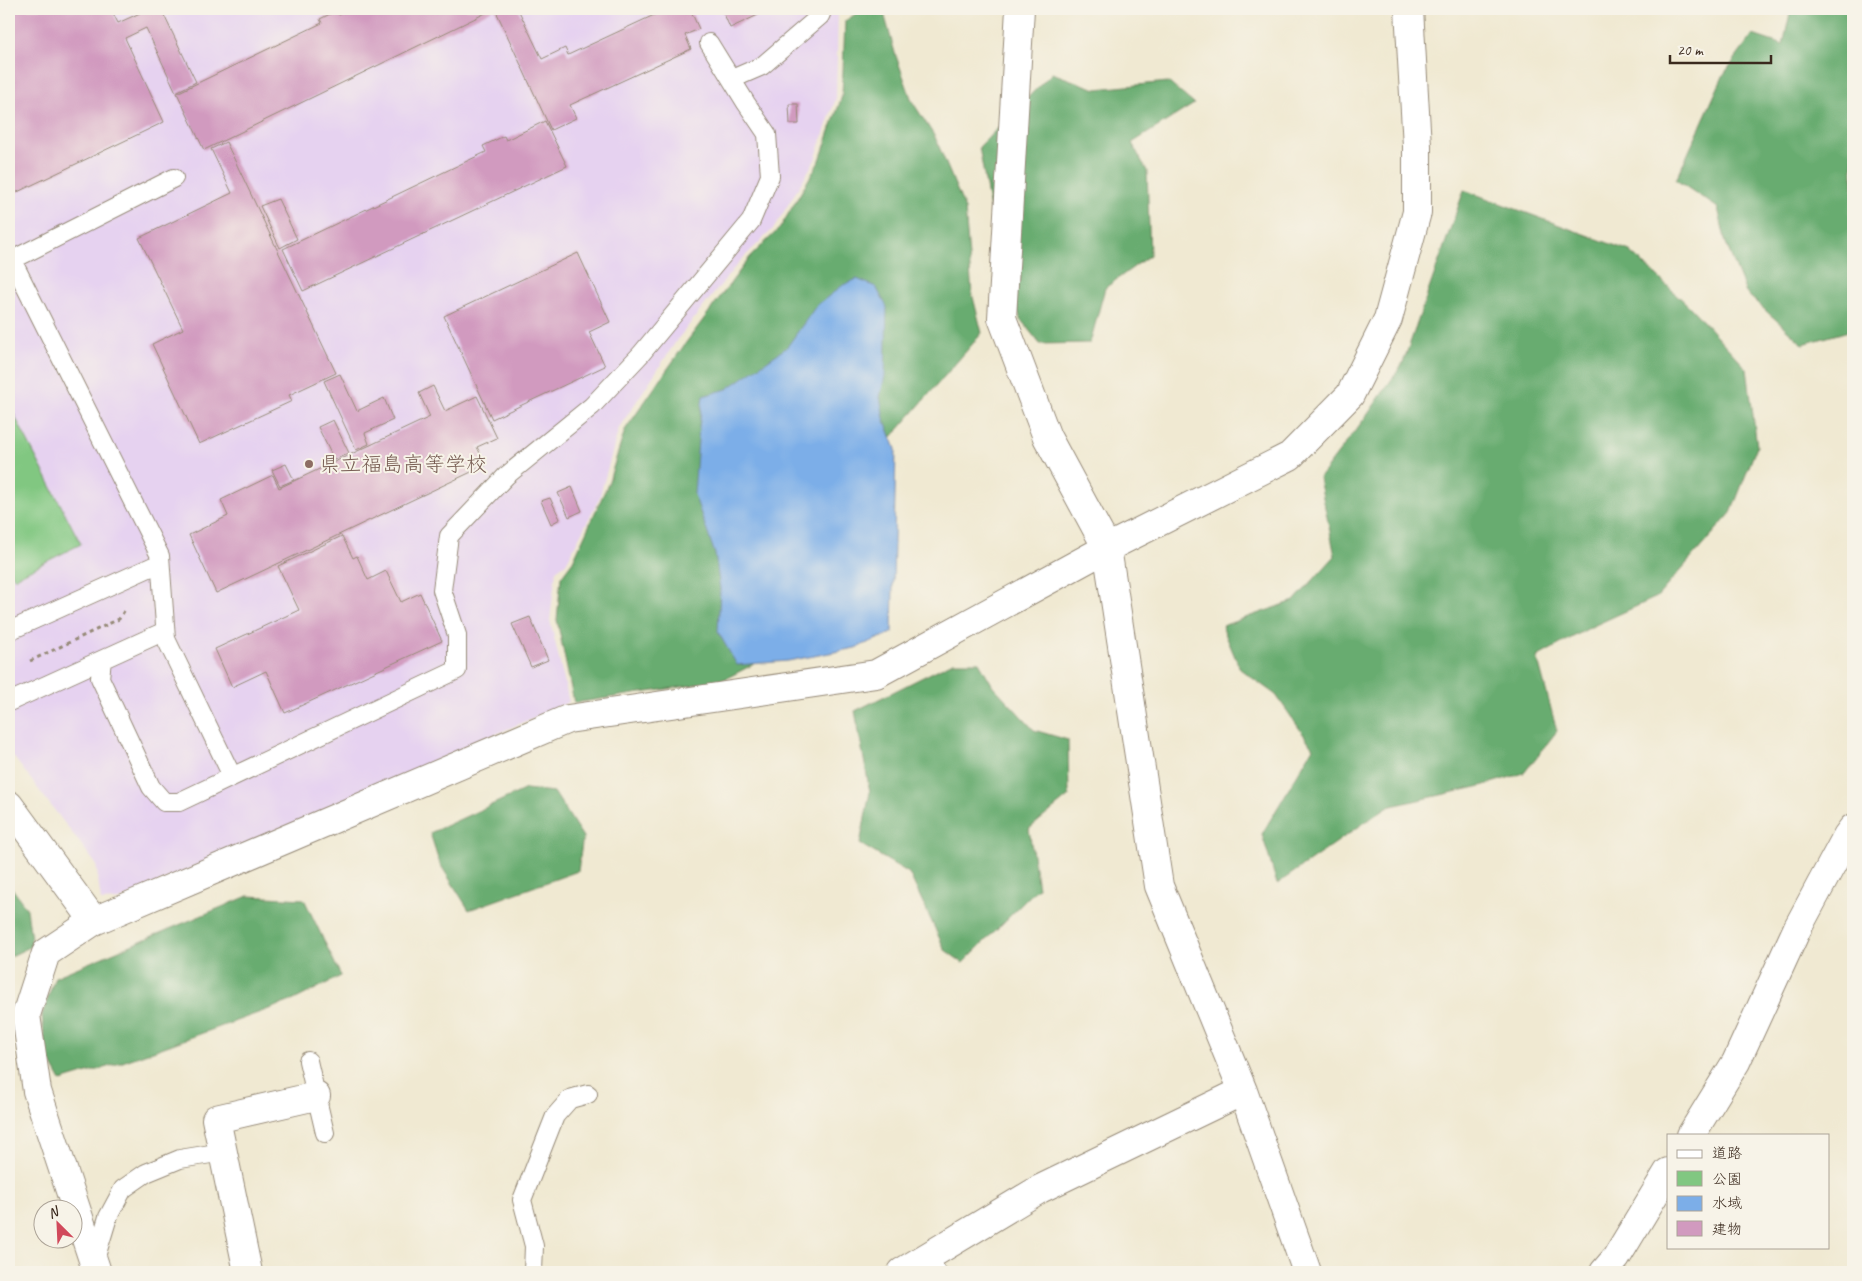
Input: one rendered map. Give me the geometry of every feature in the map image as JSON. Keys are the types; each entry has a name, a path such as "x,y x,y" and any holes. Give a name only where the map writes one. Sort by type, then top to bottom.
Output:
{"street":[{"path":"1020,9 1002,318 1047,437 1107,548 1159,886 1243,1091 1307,1272"},
{"path":"96,1268 37,1091 17,1020 46,953 94,921 568,720 876,674 1107,548 1290,456 1350,395 1388,319 1417,212 1417,146 1409,9"},
{"path":"9,806 94,921"},
{"path":"1692,1134 1736,1062 1797,929 1853,828"},
{"path":"902,1272 932,1264 1040,1189 1243,1091"},
{"path":"248,1272 216,1119 316,1096"},
{"path":"1604,1272 1616,1258 1667,1174"}],"lane":[{"path":"732,79 762,66 820,16 823,9"},
{"path":"102,660 100,678 152,787 164,802 179,802 457,670 457,635 442,590 449,536 506,476 592,406 641,354 751,221 770,176 767,134 709,43"},
{"path":"174,178 12,260 160,556 166,639 232,776"},
{"path":"9,631 160,563"},
{"path":"9,702 165,631"},
{"path":"308,1061 325,1133"},
{"path":"533,1272 534,1246 522,1200 555,1116 570,1099 588,1094"},
{"path":"96,1268 108,1217 123,1189 146,1174 180,1159 223,1152"}],"path":[{"path":"26,663 119,619 127,606 132,576"}],"shaded area":[{"name":"県立福島高等学校","path":"9,9 838,9 836,98 815,160 774,228 739,262 677,340 619,428 599,499 566,563 556,570 550,620 569,702 120,900 101,901 96,864 9,751"}],"green space":[{"path":"1791,9 1853,9 1853,326 1852,330 1803,344 1746,293 1726,243 1718,208 1676,180 1724,74 1753,35 1783,45"},
{"path":"860,11 884,13 895,53 912,101 935,137 965,209 972,293 982,333 884,446 760,661 721,681 574,703 557,620 561,577 573,561 608,484 625,430 685,344 750,257 780,228 820,160 842,96 845,21"},
{"path":"1052,73 1096,89 1168,82 1194,104 1132,143 1147,171 1150,255 1105,288 1090,343 1040,344 1021,320 997,248 979,147"},
{"path":"1464,190 1630,251 1690,307 1747,369 1757,446 1731,513 1657,597 1591,627 1537,657 1557,731 1524,773 1481,786 1387,807 1277,884 1262,834 1313,748 1276,695 1240,669 1222,626 1294,601 1335,556 1319,478 1368,414 1403,363"},
{"path":"9,405 81,544 14,578 9,568"},
{"path":"953,662 979,662 993,686 1034,730 1068,740 1069,796 1029,829 1038,888 963,963 945,950 909,873 860,844 870,792 855,711"},
{"path":"526,789 554,792 583,837 578,871 469,910 440,864 430,833"},
{"path":"9,884 27,909 32,946 9,957"},
{"path":"248,896 304,899 341,976 294,1000 117,1064 61,1081 46,1054 42,1015 55,977"}],"water":[{"path":"857,279 876,287 887,307 885,376 880,397 884,418 896,449 892,633 855,648 788,661 737,665 718,632 720,589 715,554 694,494 703,396 727,389 787,347 816,306 843,285"}],"building":[{"path":"9,9 111,9 118,23 140,13 138,9 161,9 196,82 176,92 146,28 125,38 164,122 9,196"},
{"path":"351,9 494,9 204,150 177,93 322,23 320,19 336,11 339,15"},
{"path":"495,9 518,9 542,59 565,48 568,55 667,9 680,9 682,13 690,9 699,29 685,35 691,49 570,105 576,118 551,130"},
{"path":"722,9 771,9 730,28"},
{"path":"789,104 798,104 799,124 790,124"},
{"path":"545,121 567,166 303,291 283,249 486,152 483,146 504,136 506,140"},
{"path":"226,142 336,373 289,395 292,401 199,444 152,344 183,329 139,238 232,193 211,149"},
{"path":"278,199 297,239 280,248 260,206"},
{"path":"578,253 610,322 589,332 605,366 492,419 444,316"},
{"path":"340,374 357,411 384,398 393,420 365,433 369,444 356,450 324,381"},
{"path":"433,386 445,411 477,396 497,438 477,447 486,465 216,593 189,535 228,516 221,500 273,475 279,488 430,417 419,393"},
{"path":"333,420 349,453 334,460 318,427"},
{"path":"286,464 294,480 280,486 272,470"},
{"path":"572,487 582,511 569,517 558,493"},
{"path":"550,498 560,519 551,524 541,501"},
{"path":"342,536 353,558 357,556 368,580 386,571 401,602 420,593 442,641 285,713 266,671 232,687 215,649 299,610 278,566"},
{"path":"530,617 548,660 531,667 512,624"}],"place":[{"name":"県立福島高等学校","path":"309,464"}]}
